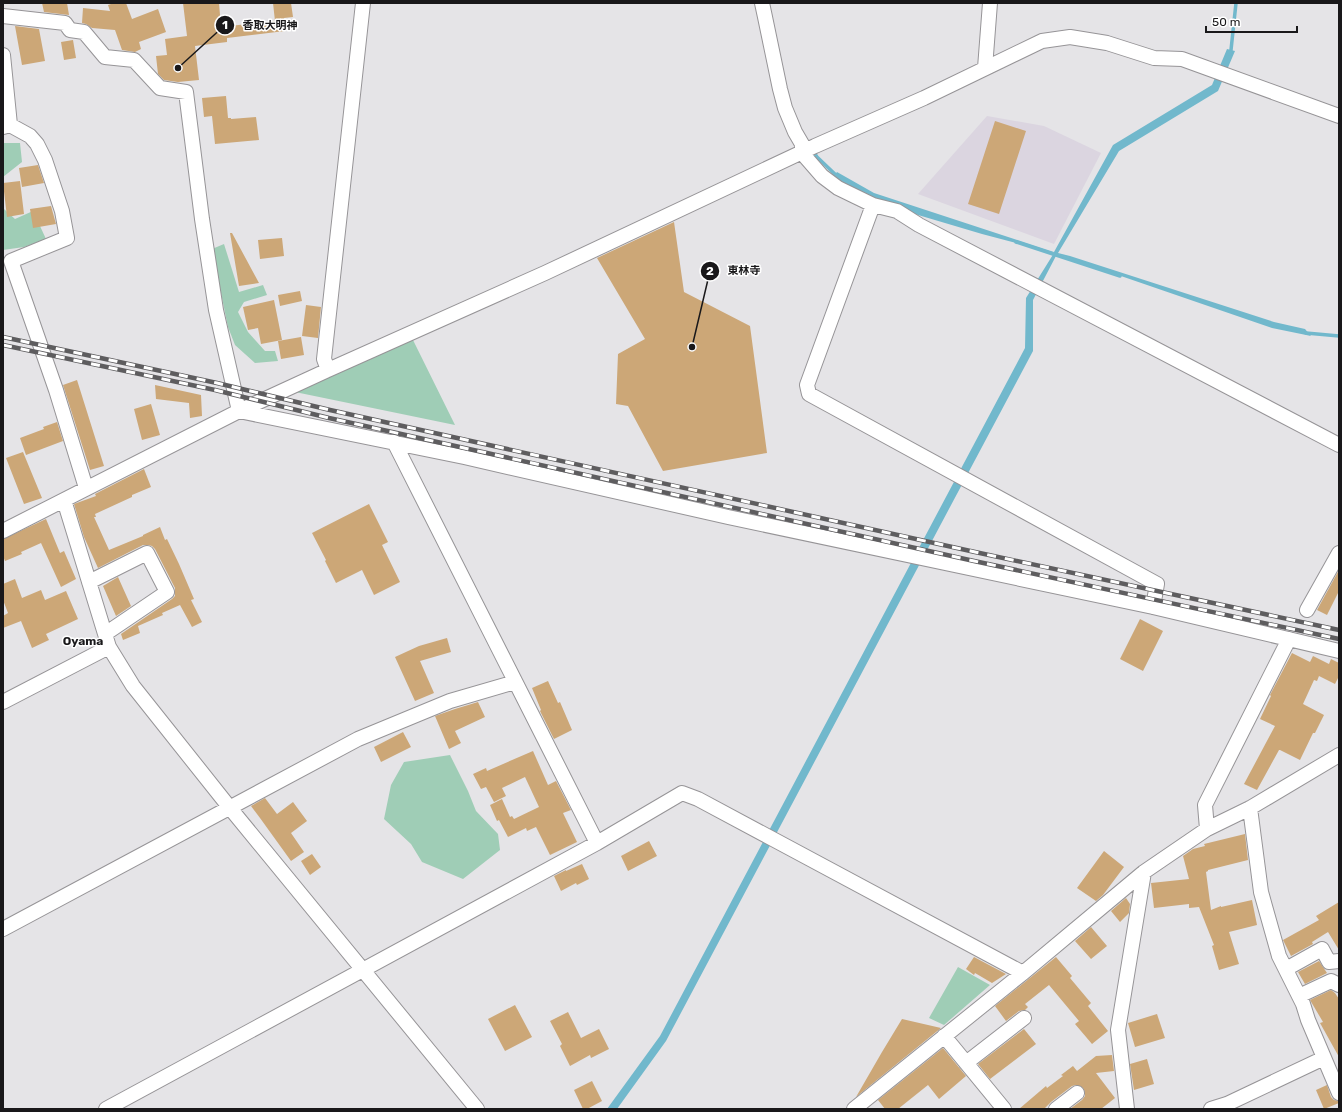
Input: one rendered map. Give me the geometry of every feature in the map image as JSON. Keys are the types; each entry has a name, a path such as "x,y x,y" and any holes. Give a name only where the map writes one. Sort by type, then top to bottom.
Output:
{"street":[{"path":"328,370 324,359 363,3"},
{"path":"762,3 780,89 792,126 802,144 802,153 822,176 838,188 872,205 896,211 919,225 1339,445"},
{"path":"985,68 990,3"},
{"path":"3,16 65,23 70,30 84,32 105,57 134,60 160,88 186,92 202,219 215,303 239,411"},
{"path":"3,531 239,411 545,273 802,153 924,98 1042,41 1070,37 1107,43 1154,58 1182,59 1339,116"},
{"path":"3,55 7,126 30,136 37,144 45,160 62,211 67,238 11,261 56,390 86,488"},
{"path":"872,205 807,385 809,394 1157,584 1153,607"},
{"path":"239,411 464,457 736,518 1153,607 1339,651"},
{"path":"394,442 597,843"},
{"path":"64,500 107,640 133,686 230,808 477,1109"},
{"path":"3,702 107,640 167,592 147,553 89,582"},
{"path":"1307,610 1339,553"},
{"path":"1207,829 1206,805 1289,639"},
{"path":"3,929 358,739 450,701 516,682"},
{"path":"854,1109 1023,973 1144,872 1207,829 1250,808 1339,755"},
{"path":"106,1109 597,843 682,794 698,799 1023,973"},
{"path":"1250,808 1261,892 1279,956 1299,996 1339,1093"},
{"path":"1127,1109 1118,1030 1144,872"},
{"path":"1286,969 1322,949 1329,962 1339,961"},
{"path":"1299,996 1331,981 1339,985"},
{"path":"966,1063 1024,1018"},
{"path":"944,1036 1004,1109"},
{"path":"1211,1109 1227,1104 1324,1058"},
{"path":"1056,1109 1077,1093"}],"shaded area":[{"path":"987,116 1044,126 1101,153 1054,244 918,194"}],"green space":[{"path":"3,143 20,143 22,162 3,177"},
{"path":"3,200 4,209 15,219 33,211 46,239 24,247 3,250"},
{"path":"224,244 239,292 263,285 267,295 244,302 238,312 248,332 265,351 275,351 278,361 255,363 235,345 228,327 212,249"},
{"path":"412,338 455,425 295,392"},
{"path":"450,755 476,811 498,834 500,850 463,879 422,862 411,844 384,819 391,785 404,762"},
{"path":"958,967 990,985 944,1025 929,1018"}],"water":[{"path":"1227,49 1235,51 1218,91 1119,151 1058,253 1274,322 1305,329 1311,336 1272,328 1057,254 1033,300 1033,351 666,1041 617,1109 607,1109 660,1036 1025,348 1026,298 1054,253 982,234 871,201 832,178 837,172 874,193 1054,252 1113,145 1212,85"}],"building":[{"path":"42,3 67,3 69,15 44,12"},
{"path":"114,3 126,3 132,19 158,9 166,32 139,42 141,49 135,52 122,50 115,30 92,28 82,23 83,8 110,11 108,5"},
{"path":"183,3 219,3 221,27 275,21 273,3 291,3 293,17 284,18 285,31 227,38 227,42 195,46 199,80 178,82 164,80 158,74 156,56 167,55 165,39 187,36"},
{"path":"15,26 39,29 45,61 22,65"},
{"path":"73,40 76,58 64,60 61,42"},
{"path":"226,96 228,118 256,117 259,140 215,144 212,116 204,117 202,98"},
{"path":"995,121 1026,131 999,214 968,204"},
{"path":"38,165 44,183 22,187 19,168"},
{"path":"20,181 24,214 7,217 3,183"},
{"path":"51,206 56,224 33,228 30,209"},
{"path":"674,222 684,292 750,326 767,453 663,471 628,406 616,404 618,354 645,339 597,258"},
{"path":"230,233 232,233 259,283 239,286"},
{"path":"282,238 284,256 260,259 258,240"},
{"path":"300,291 302,301 280,306 278,295"},
{"path":"274,300 282,340 261,344 258,328 248,330 243,307"},
{"path":"306,305 321,307 318,338 302,336"},
{"path":"301,337 304,355 281,359 278,341"},
{"path":"77,380 104,466 90,470 63,385"},
{"path":"155,385 201,395 202,416 190,418 189,403 156,399"},
{"path":"151,404 160,435 142,440 134,409"},
{"path":"57,422 63,441 26,455 20,438 44,429 43,427"},
{"path":"23,452 42,498 24,504 6,458"},
{"path":"144,469 151,487 95,514 96,517 94,517 109,550 143,536 160,527 165,540 167,539 179,564 194,599 191,600 202,622 192,627 180,605 162,613 163,615 138,626 140,633 123,640 121,634 175,596 175,588 152,546 143,545 98,568 84,537 74,504 96,496 95,494"},
{"path":"369,504 388,542 382,545 400,582 374,595 362,570 336,583 312,533"},
{"path":"46,519 60,553 64,551 76,579 61,587 41,543 21,552 22,554 5,561 3,556 3,539"},
{"path":"1339,570 1339,591 1327,615 1317,610"},
{"path":"118,577 131,606 116,616 103,586"},
{"path":"15,579 22,598 41,590 45,600 66,591 78,619 46,634 49,640 32,648 21,621 3,628 3,616 8,613 3,600 3,584"},
{"path":"1140,619 1163,631 1143,671 1120,659"},
{"path":"447,638 451,652 420,661 434,693 415,701 395,657 419,646"},
{"path":"1292,653 1310,662 1313,656 1329,664 1331,659 1339,663 1339,676 1335,684 1319,676 1317,681 1314,680 1303,704 1324,715 1315,733 1313,733 1300,760 1279,750 1257,790 1244,784 1275,726 1260,719 1271,696 1270,695"},
{"path":"548,681 558,703 560,702 572,730 554,739 540,711 541,710 532,688"},
{"path":"478,702 485,717 455,731 461,743 449,749 435,716"},
{"path":"403,732 411,747 381,762 374,747"},
{"path":"533,751 548,785 556,781 571,810 563,813 577,842 550,855 536,827 527,831 526,828 508,837 499,820 497,821 490,805 502,799 510,817 512,816 514,819 539,807 525,777 502,788 506,796 494,802 486,787 481,789 473,774 486,768 487,771"},
{"path":"265,798 277,814 293,802 307,821 291,833 304,852 291,861 251,806"},
{"path":"1245,834 1248,860 1208,870 1206,872 1211,910 1221,906 1252,900 1257,925 1229,932 1239,964 1219,970 1212,946 1214,945 1199,907 1189,908 1189,904 1154,908 1151,883 1189,879 1183,856 1193,849 1205,846 1204,844"},
{"path":"649,841 657,856 628,871 621,856"},
{"path":"1104,851 1124,867 1103,895 1096,901 1077,888"},
{"path":"312,854 321,867 310,875 301,861"},
{"path":"582,864 589,879 577,885 576,883 561,891 554,876"},
{"path":"1126,898 1130,904 1129,913 1120,922 1111,911"},
{"path":"1339,902 1339,950 1328,932 1312,942 1313,944 1291,956 1283,940 1319,920 1316,916"},
{"path":"1091,927 1107,946 1091,959 1075,941"},
{"path":"974,957 1006,974 992,983 975,973 974,975 966,969"},
{"path":"1056,957 1072,976 1070,978 1091,1003 1088,1006 1108,1031 1092,1044 1075,1024 1079,1021 1049,985 1025,1004 1028,1007 1025,1010 1019,1011 1006,1021 995,1006"},
{"path":"1319,961 1327,973 1305,984 1298,972"},
{"path":"1331,990 1339,999 1339,1057 1320,1023 1323,1022 1310,1000"},
{"path":"515,1005 532,1037 505,1051 488,1019"},
{"path":"568,1012 581,1038 599,1029 609,1049 591,1058 590,1055 570,1066 560,1046 562,1044 550,1021"},
{"path":"1157,1014 1165,1038 1135,1047 1128,1023"},
{"path":"902,1019 941,1028 856,1097 882,1052"},
{"path":"1024,1029 1036,1044 990,1079 978,1064"},
{"path":"943,1048 966,1076 939,1099 928,1085 898,1109 885,1109 878,1100"},
{"path":"1112,1055 1114,1071 1096,1073 1115,1098 1101,1109 1070,1109 1085,1096 1083,1088 1076,1085 1072,1086 1044,1109 1019,1109 1046,1086 1047,1088 1063,1076 1061,1075 1073,1066 1077,1071 1096,1056"},
{"path":"1147,1059 1154,1084 1134,1090 1130,1064"},
{"path":"592,1081 602,1101 587,1109 583,1109 574,1090"},
{"path":"1327,1085 1331,1097 1334,1100 1339,1101 1339,1103 1324,1109 1316,1090"}],"waterway":[{"path":"1230,54 1236,3"},
{"path":"813,151 817,157 838,177"},
{"path":"1016,242 1120,276"},
{"path":"1306,333 1339,336"}],"railway":[{"path":"3,337 217,383 330,410 975,552 1339,630"},
{"path":"3,345 215,390 329,418 974,561 1339,639"}],"place":[{"name":"香取大明神","path":"178,68"},
{"name":"東林寺","path":"692,347"}],"district":[{"name":"Oyama","path":"83,641"}]}
